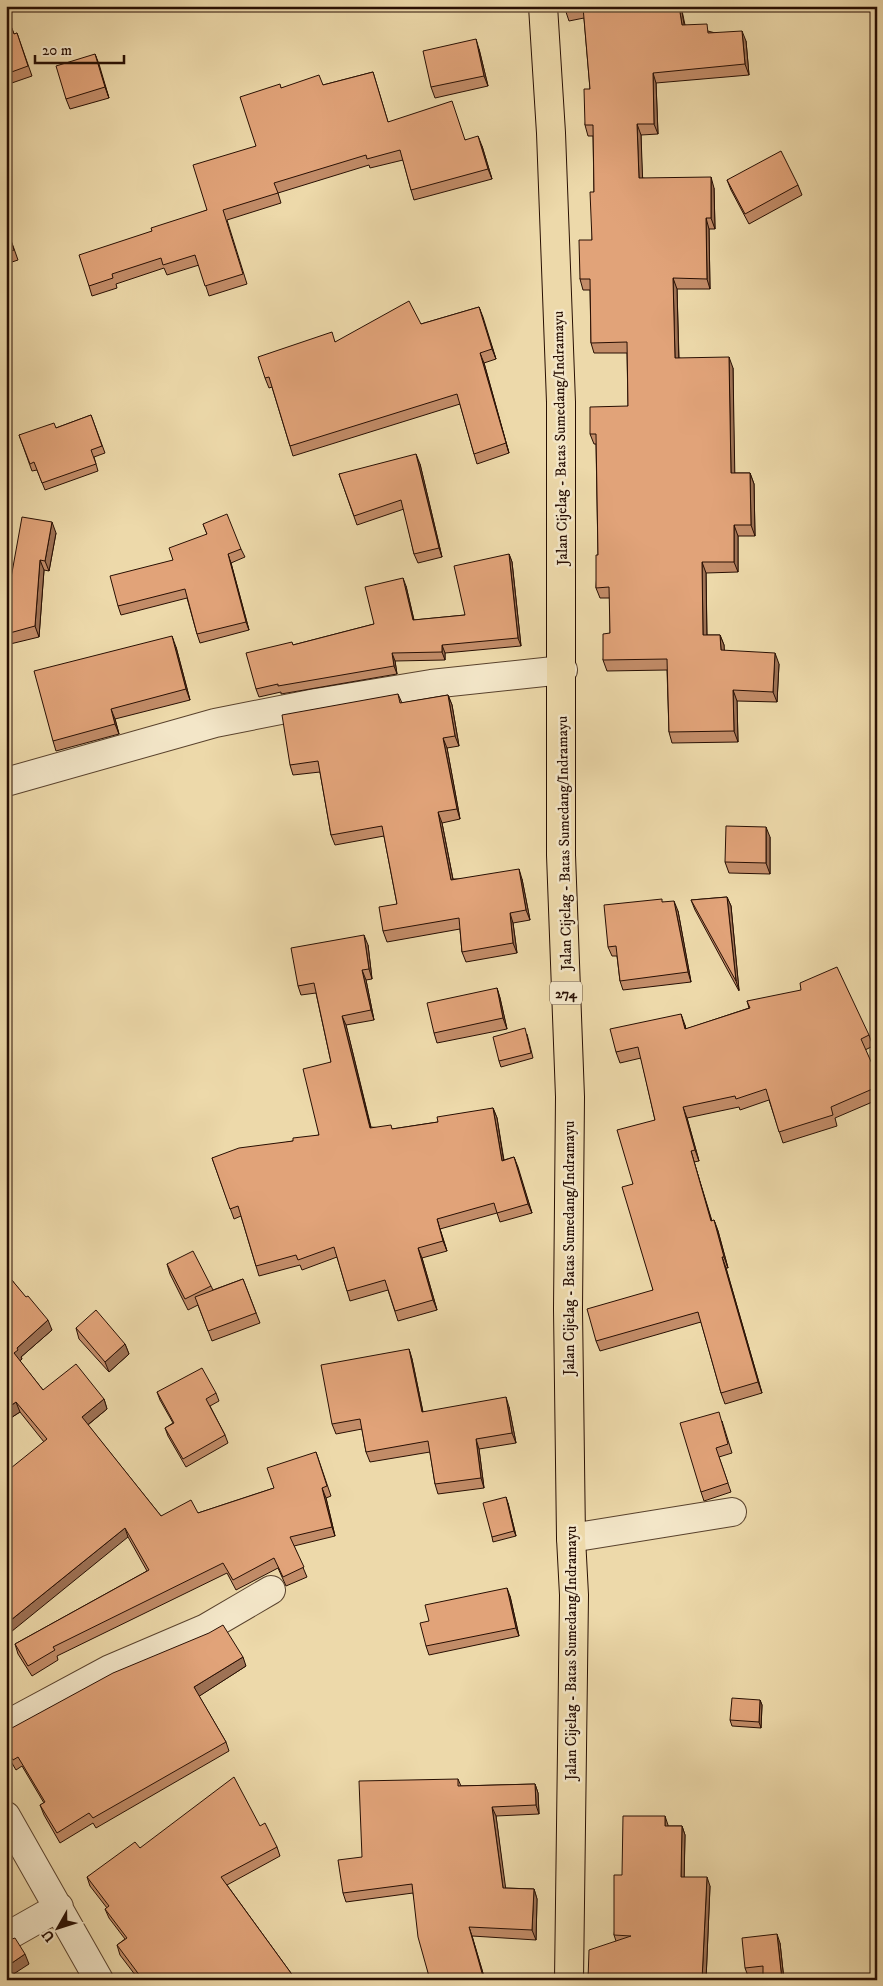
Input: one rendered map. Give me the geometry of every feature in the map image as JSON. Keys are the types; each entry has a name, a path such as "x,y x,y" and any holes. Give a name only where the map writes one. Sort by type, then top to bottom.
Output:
{"main road":[{"name":"Jalan Cijelag - Batas Sumedang/Indramayu","path":"543,6 551,133 562,402 563,670 561,855 570,1097 568,1309 571,1538 574,1594 569,1980"}],"street":[{"path":"6,782 215,723 316,703 431,684 563,670"},
{"path":"571,1538 732,1512"},
{"path":"6,1725 110,1669 206,1628 271,1590"},
{"path":"6,1816 99,1980"},
{"path":"6,1936 59,1907"}],"building":[{"path":"564,6 679,6 682,25 707,24 708,33 742,31 745,64 653,73 654,124 637,124 639,178 711,177 711,218 706,218 707,279 673,278 675,358 729,357 731,473 750,473 751,525 734,525 734,562 702,562 703,635 720,635 721,650 775,653 773,692 733,690 734,731 669,732 667,659 603,660 603,634 610,633 609,587 596,588 596,555 598,555 596,434 590,434 590,407 628,406 627,342 591,343 590,279 580,279 579,240 592,240 590,192 594,192 593,125 585,125 584,89 590,89 583,7 565,10"},
{"path":"6,13 14,34 17,33 28,66 6,74"},
{"path":"476,39 484,76 431,87 423,51"},
{"path":"95,54 105,87 66,99 56,66"},
{"path":"373,72 388,122 452,101 465,140 478,136 488,169 411,190 400,150 367,159 366,155 274,183 278,193 223,210 243,274 205,286 195,255 163,265 161,258 112,274 113,278 89,286 79,255 152,231 151,228 207,210 193,165 256,146 240,97 280,84 281,88 319,75 323,85"},
{"path":"781,151 798,185 745,214 727,180"},
{"path":"6,227 14,250 6,253"},
{"path":"409,301 421,324 479,307 492,349 480,353 506,443 474,454 457,394 290,446 269,377 265,378 258,357 332,332 335,342"},
{"path":"91,415 102,446 91,450 96,464 42,483 34,462 30,464 19,435 54,423 56,428"},
{"path":"416,454 439,548 414,554 401,500 354,516 339,474"},
{"path":"227,514 241,549 228,554 246,622 197,634 185,589 118,606 110,576 173,560 169,548 207,534 203,524"},
{"path":"22,517 52,522 45,561 40,560 35,626 6,634 6,572 11,578"},
{"path":"509,554 518,638 442,645 442,652 392,653 394,666 256,689 246,653 292,642 293,645 374,624 365,587 403,578 413,620 465,615 454,566"},
{"path":"172,636 186,689 111,709 115,724 53,741 34,671"},
{"path":"398,694 400,703 448,695 455,736 443,738 457,809 438,812 451,880 519,869 526,910 510,913 513,943 462,952 459,918 383,931 379,907 397,904 382,826 331,835 318,761 290,765 282,715"},
{"path":"726,826 766,827 766,863 725,862"},
{"path":"727,897 736,981 691,900"},
{"path":"662,899 662,902 674,901 688,972 620,981 616,946 608,947 604,905"},
{"path":"364,935 369,969 362,970 371,1010 342,1016 370,1128 391,1125 392,1129 438,1122 437,1117 493,1108 502,1161 514,1157 528,1204 497,1213 494,1203 437,1219 443,1241 418,1248 433,1300 395,1311 385,1280 347,1291 334,1247 298,1260 296,1255 256,1266 238,1206 230,1209 212,1158 239,1148 293,1141 293,1138 319,1135 303,1069 331,1062 314,983 298,986 291,948"},
{"path":"837,967 869,1035 861,1039 877,1075 877,1087 831,1107 833,1115 779,1132 766,1089 736,1099 735,1096 683,1107 695,1150 691,1151 711,1221 714,1220 724,1257 722,1257 758,1382 721,1393 698,1312 596,1341 587,1309 653,1290 622,1187 633,1184 617,1130 655,1120 638,1047 616,1052 610,1029 681,1014 685,1029 750,1008 747,1001 801,990 800,983"},
{"path":"497,988 503,1018 434,1033 427,1003"},
{"path":"525,1028 531,1053 499,1061 493,1037"},
{"path":"193,1251 211,1286 185,1299 167,1264"},
{"path":"6,1273 48,1320 14,1353 43,1390 76,1364 104,1399 82,1417 161,1516 191,1500 198,1513 274,1488 267,1468 316,1452 327,1486 322,1488 332,1527 290,1537 304,1567 283,1577 274,1558 233,1580 223,1563 53,1647 55,1650 28,1666 15,1644 149,1570 125,1528 6,1624 6,1472 47,1439 16,1402 6,1409"},
{"path":"243,1279 256,1313 208,1331 195,1297"},
{"path":"96,1310 125,1344 105,1362 76,1328"},
{"path":"409,1349 422,1412 506,1397 512,1433 476,1439 481,1478 435,1484 428,1441 366,1452 360,1419 332,1424 321,1365"},
{"path":"202,1368 216,1393 206,1399 225,1435 183,1459 165,1428 174,1423 157,1392"},
{"path":"719,1412 728,1444 716,1448 728,1483 701,1492 680,1423"},
{"path":"506,1497 514,1531 492,1537 483,1503"},
{"path":"507,1588 516,1628 426,1646 420,1623 429,1621 425,1605"},
{"path":"223,1625 243,1657 194,1687 226,1742 93,1818 89,1813 57,1833 40,1805 45,1802 18,1757 13,1760 6,1749 6,1730 113,1673 209,1633"},
{"path":"732,1698 760,1700 759,1722 730,1720"},
{"path":"234,1777 260,1826 265,1823 277,1847 221,1877 296,1980 143,1980 117,1945 127,1938 105,1909 109,1906 87,1877 135,1842 140,1848"},
{"path":"458,1779 458,1786 535,1784 536,1805 492,1807 503,1888 534,1889 532,1930 469,1927 484,1980 430,1980 418,1937 412,1884 343,1893 338,1860 362,1857 359,1781"},
{"path":"623,1816 665,1816 665,1826 682,1826 681,1877 707,1877 702,1980 588,1980 589,1950 631,1936 614,1935 614,1875 622,1875"},
{"path":"777,1934 782,1980 763,1980 763,1966 745,1968 742,1938"},
{"path":"15,1938 25,1954 6,1967 6,1941"},
{"path":"6,1969 12,1980 6,1980"},
{"path":"515,1976 516,1980 503,1980"}]}
